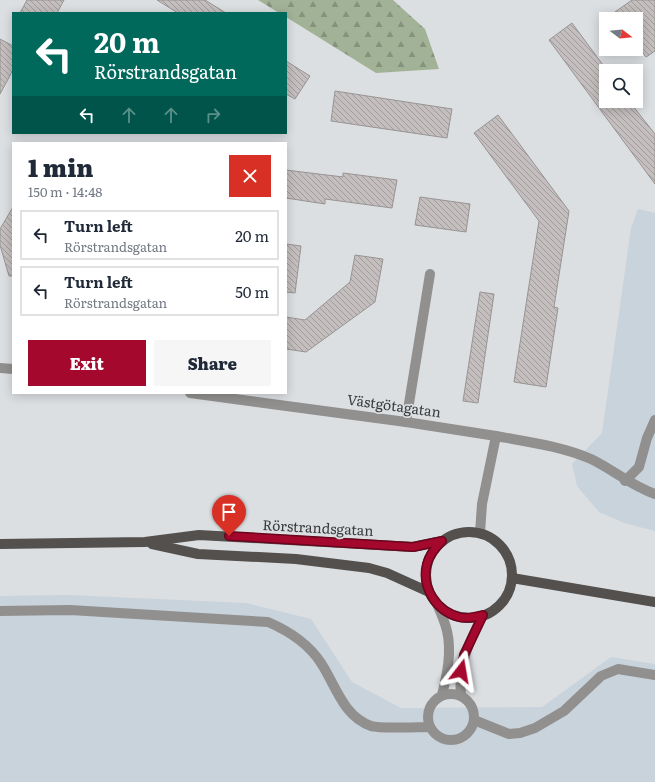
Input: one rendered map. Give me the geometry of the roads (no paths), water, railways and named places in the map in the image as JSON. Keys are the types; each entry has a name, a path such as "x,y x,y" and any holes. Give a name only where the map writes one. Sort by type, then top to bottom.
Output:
{"main road":[{"name":"Rörstrandsgatan","path":"466,531 480,533 497,542 504,549 512,568 512,578 506,597 492,611 471,618 459,617 447,612 437,604 429,592 426,579 427,564 432,551 442,541 453,534 466,531"},
{"name":"Rörstrandsgatan","path":"0,544 145,542 199,535 413,547 442,541"},
{"name":"Rörstrandsgatan","path":"145,542 198,554 296,559 369,568 429,592"},
{"path":"512,578 655,602"}],"street":[{"path":"406,422 430,274"},
{"path":"0,368 12,369"},
{"name":"Västgötagatan","path":"197,394 406,422 551,446 606,466 625,481 655,494"},
{"path":"625,481 639,467 647,438 655,420"},
{"path":"480,533 482,504 496,436"},
{"path":"437,604 447,631 448,640 448,668 442,695"},
{"path":"0,612 70,610 268,622 286,629 305,644 320,662 352,716 372,726 430,727"},
{"path":"462,696 460,684 464,655 483,615"},
{"path":"474,720 509,734 520,733 542,724 564,711 601,676 618,669 655,675"},
{"path":"452,693 462,696 469,702 473,711 474,720 470,730 463,736 454,740 440,737 430,727 427,718 429,708 434,700 442,695 452,693"}]}
